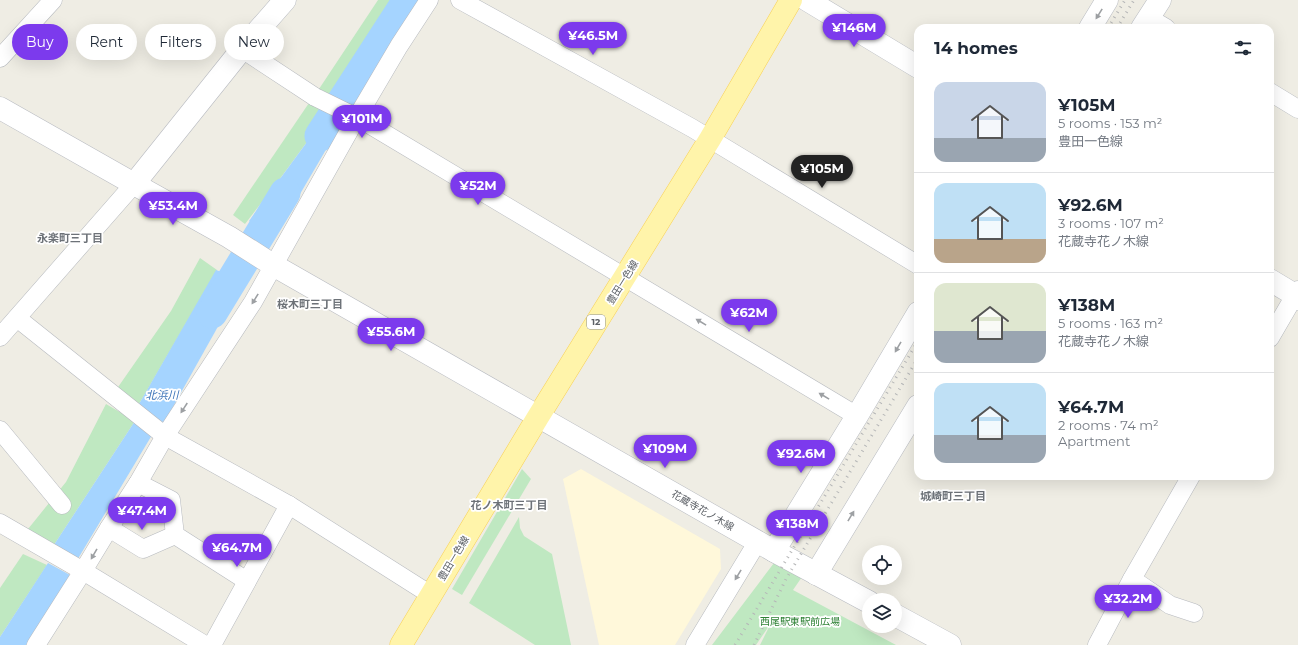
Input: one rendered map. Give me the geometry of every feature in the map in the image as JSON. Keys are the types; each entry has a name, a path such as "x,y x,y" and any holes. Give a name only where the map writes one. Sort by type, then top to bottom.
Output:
{"main road":[{"name":"豊田一色線","path":"401,645 538,417 710,139 792,0"}],"street":[{"path":"0,58 52,0"},
{"path":"263,24 284,0"},
{"path":"36,645 138,483 165,436 265,283 267,261 361,111 399,46 429,0"},
{"path":"460,0 710,139 914,263"},
{"path":"807,0 914,65"},
{"path":"1092,24 1107,0"},
{"path":"0,337 134,184 233,60"},
{"path":"259,60 315,97 362,120 857,416"},
{"path":"1274,94 1298,109"},
{"name":"花蔵寺花ノ木線","path":"0,108 231,238 267,261 538,417 816,574 862,598"},
{"path":"1274,282 1297,295 1274,332"},
{"path":"18,318 165,436 289,505 431,595"},
{"path":"695,645 857,416 914,320"},
{"path":"816,574 914,413"},
{"path":"0,430 62,505"},
{"path":"1098,645 1132,579 1189,480"},
{"path":"138,483 171,500 175,535"},
{"path":"212,645 289,505"},
{"path":"0,523 205,645"},
{"path":"109,528 143,549 175,535"},
{"path":"175,535 247,581"},
{"path":"1132,579 1170,605 1194,613"},
{"path":"902,620 950,645"}],"shaded area":[{"path":"581,469 720,549 721,569 675,645 599,645 563,479"}],"green space":[{"path":"378,0 398,0 359,64 337,105 319,89"},
{"path":"311,100 329,112 245,224 233,215"},
{"path":"200,258 217,270 139,404 116,390 171,311"},
{"path":"106,404 135,421 50,551 24,534 66,482"},
{"path":"522,469 531,479 462,595 452,589"},
{"path":"519,517 520,528 524,536 552,554 571,645 535,645 469,603"},
{"path":"23,554 47,565 0,637 0,588"},
{"name":"西尾駅東駅前広場","path":"777,559 804,574 793,590 862,627 862,633 874,633 896,645 760,645 771,623 756,645 712,645"}],"water":[{"path":"398,0 414,0 357,102 342,93"},
{"path":"329,112 344,119 276,235 249,221"},
{"name":"北浜川","path":"216,270 244,280 164,423 139,406 139,404"},
{"name":"北浜川","path":"135,421 152,435 76,562 50,551"},
{"path":"48,563 70,575 26,645 0,645 0,637"}],"waterway":[{"name":"北浜川","path":"320,136 408,0"},
{"name":"北浜川","path":"212,313 285,193"}],"railway":[{"path":"1110,24 1125,0"},
{"path":"1119,24 1134,0"},
{"path":"735,645 914,348"},
{"path":"754,645 786,579 914,365"}],"district":[{"name":"永楽町三丁目","path":"70,238"},
{"name":"桜木町三丁目","path":"310,304"},
{"name":"城崎町三丁目","path":"953,496"},
{"name":"花ノ木町三丁目","path":"509,505"}]}
